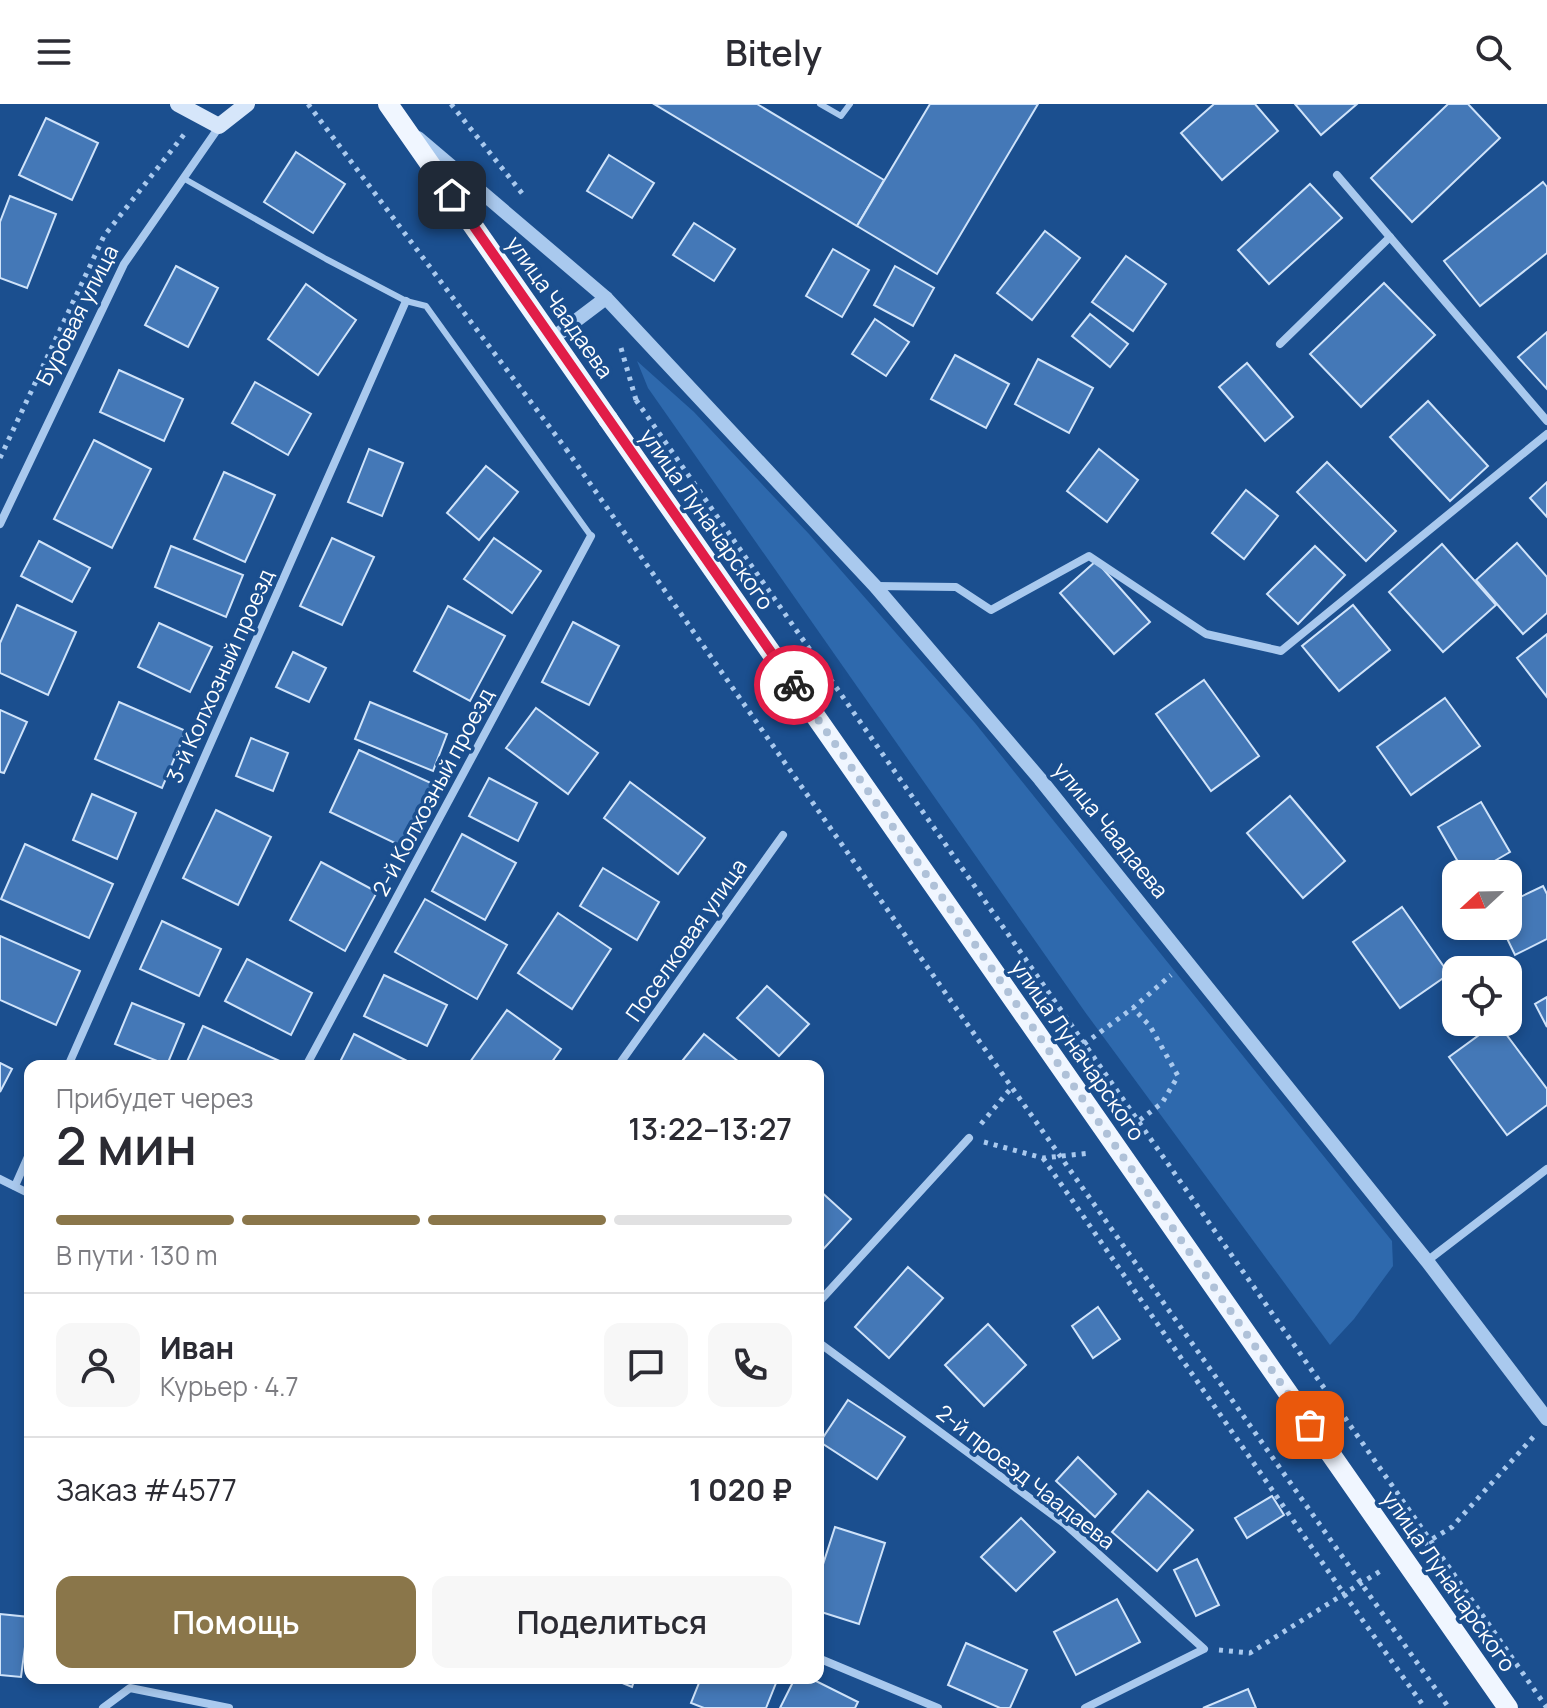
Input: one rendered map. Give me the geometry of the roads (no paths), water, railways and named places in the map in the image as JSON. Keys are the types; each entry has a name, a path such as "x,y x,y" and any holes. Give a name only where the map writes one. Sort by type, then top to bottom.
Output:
{"main road":[{"path":"178,104 219,126"},
{"name":"Буровая улица","path":"219,126 247,104"},
{"name":"улица Чаадаева","path":"388,104 608,419"},
{"name":"улица Луначарского","path":"608,419 1508,1708"}],"street":[{"name":"улица Чаадаева","path":"402,124 606,298 875,586 1040,779 1427,1261 1547,1419"},
{"name":"Буровая улица","path":"0,524 124,264 219,126"},
{"path":"1337,175 1547,421"},
{"path":"1280,344 1390,237"},
{"path":"553,338 606,298"},
{"name":"3-й Колхозный проезд","path":"71,1060 406,301"},
{"path":"875,586 956,587 991,610 1089,556 1206,634 1281,651 1547,434"},
{"name":"2-й Колхозный проезд","path":"309,1060 591,536"},
{"name":"Поселковая улица","path":"622,1060 783,835"},
{"path":"824,1296 969,1138"},
{"path":"15,1186 24,1166"},
{"path":"1427,1261 1547,1169"},
{"path":"0,1179 24,1191"},
{"name":"2-й проезд Чаадаева","path":"824,1346 1065,1524 1204,1649 1085,1708"},
{"path":"824,1660 938,1708"},
{"path":"103,1708 130,1688 229,1708"}],"lane":[{"path":"820,104 841,116 850,104"},
{"path":"183,178 326,259 406,301 426,306 591,536"}]}
